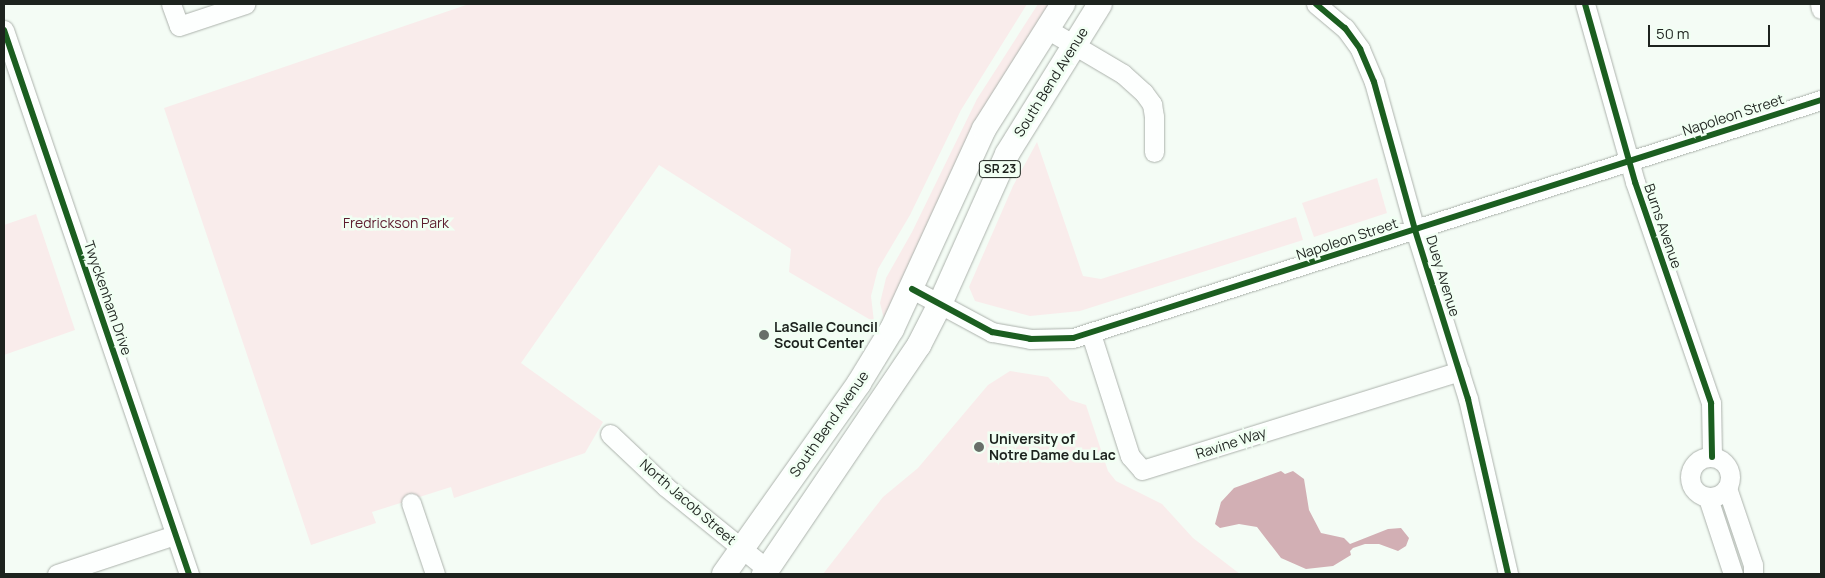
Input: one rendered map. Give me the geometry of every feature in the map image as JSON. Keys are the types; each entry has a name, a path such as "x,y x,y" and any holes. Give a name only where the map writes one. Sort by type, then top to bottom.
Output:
{"main road":[{"name":"South Bend Avenue","path":"724,574 859,382 912,289 984,128 1063,4"},
{"name":"South Bend Avenue","path":"766,572 886,397 940,304 1007,154 1100,4"}],"street":[{"path":"172,4 179,26 245,4"},
{"name":"Duey Avenue","path":"1316,4 1345,28 1360,49 1374,82 1416,230 1460,370 1508,574"},
{"name":"Burns Avenue","path":"1585,4 1629,162 1711,403 1712,456"},
{"path":"1820,4 1821,9"},
{"path":"1047,29 1123,74 1148,98 1154,117 1154,152"},
{"name":"Twyckenham Drive","path":"4,30 188,574"},
{"name":"Napoleon Street","path":"912,289 992,332 1012,337 1057,340 1091,334 1821,100"},
{"name":"Ravine Way","path":"1091,334 1130,456 1137,468 1142,470 1460,370"},
{"name":"North Jacob Street","path":"610,434 666,487 742,548 766,572"},
{"path":"1733,574 1708,498 1693,489 1689,478 1696,462 1712,456 1727,466 1730,476 1727,488 1753,565 1753,574"},
{"path":"1708,498 1719,495 1727,488"},
{"path":"411,503 435,574"},
{"path":"58,574 175,535"}],"green space":[{"name":"Fredrickson Park","path":"469,4 1027,4 961,110 910,215 878,269 871,296 874,322 789,272 791,249 659,165 521,363 603,422 585,453 454,498 451,487 372,512 376,523 311,545 164,108"},
{"path":"1038,4 1050,4 884,319 880,303 886,278 912,232 977,99"},
{"path":"1037,142 1083,276 1101,279 1296,217 1303,240 1080,311 1030,316 975,301 969,287 1013,186"},
{"path":"1377,178 1387,213 1314,237 1302,203"},
{"path":"36,214 75,330 4,355 4,225"},
{"name":"University of Notre Dame du Lac","path":"1010,371 1048,377 1070,400 1086,405 1108,471 1116,481 1162,504 1193,538 1240,574 823,574 883,497 918,468 988,385"}],"shaded area":[{"path":"1281,471 1285,474 1293,471 1304,479 1309,510 1321,533 1344,538 1350,544 1388,529 1401,528 1409,538 1406,546 1398,551 1379,544 1365,544 1353,548 1350,551 1351,555 1333,566 1306,569 1281,558 1257,527 1239,524 1220,528 1215,524 1221,502 1234,488"}],"cycle path":[{"path":"1316,4 1345,28 1360,49 1374,82 1415,230 1468,399 1508,574"},
{"path":"1585,4 1635,182 1711,403 1712,457"},
{"path":"4,30 189,574"},
{"path":"912,289 992,332 1030,339 1073,338 1821,100"}],"place":[{"name":"LaSalle Council Scout Center","path":"764,335"},
{"name":"University of Notre Dame du Lac","path":"979,447"}]}
